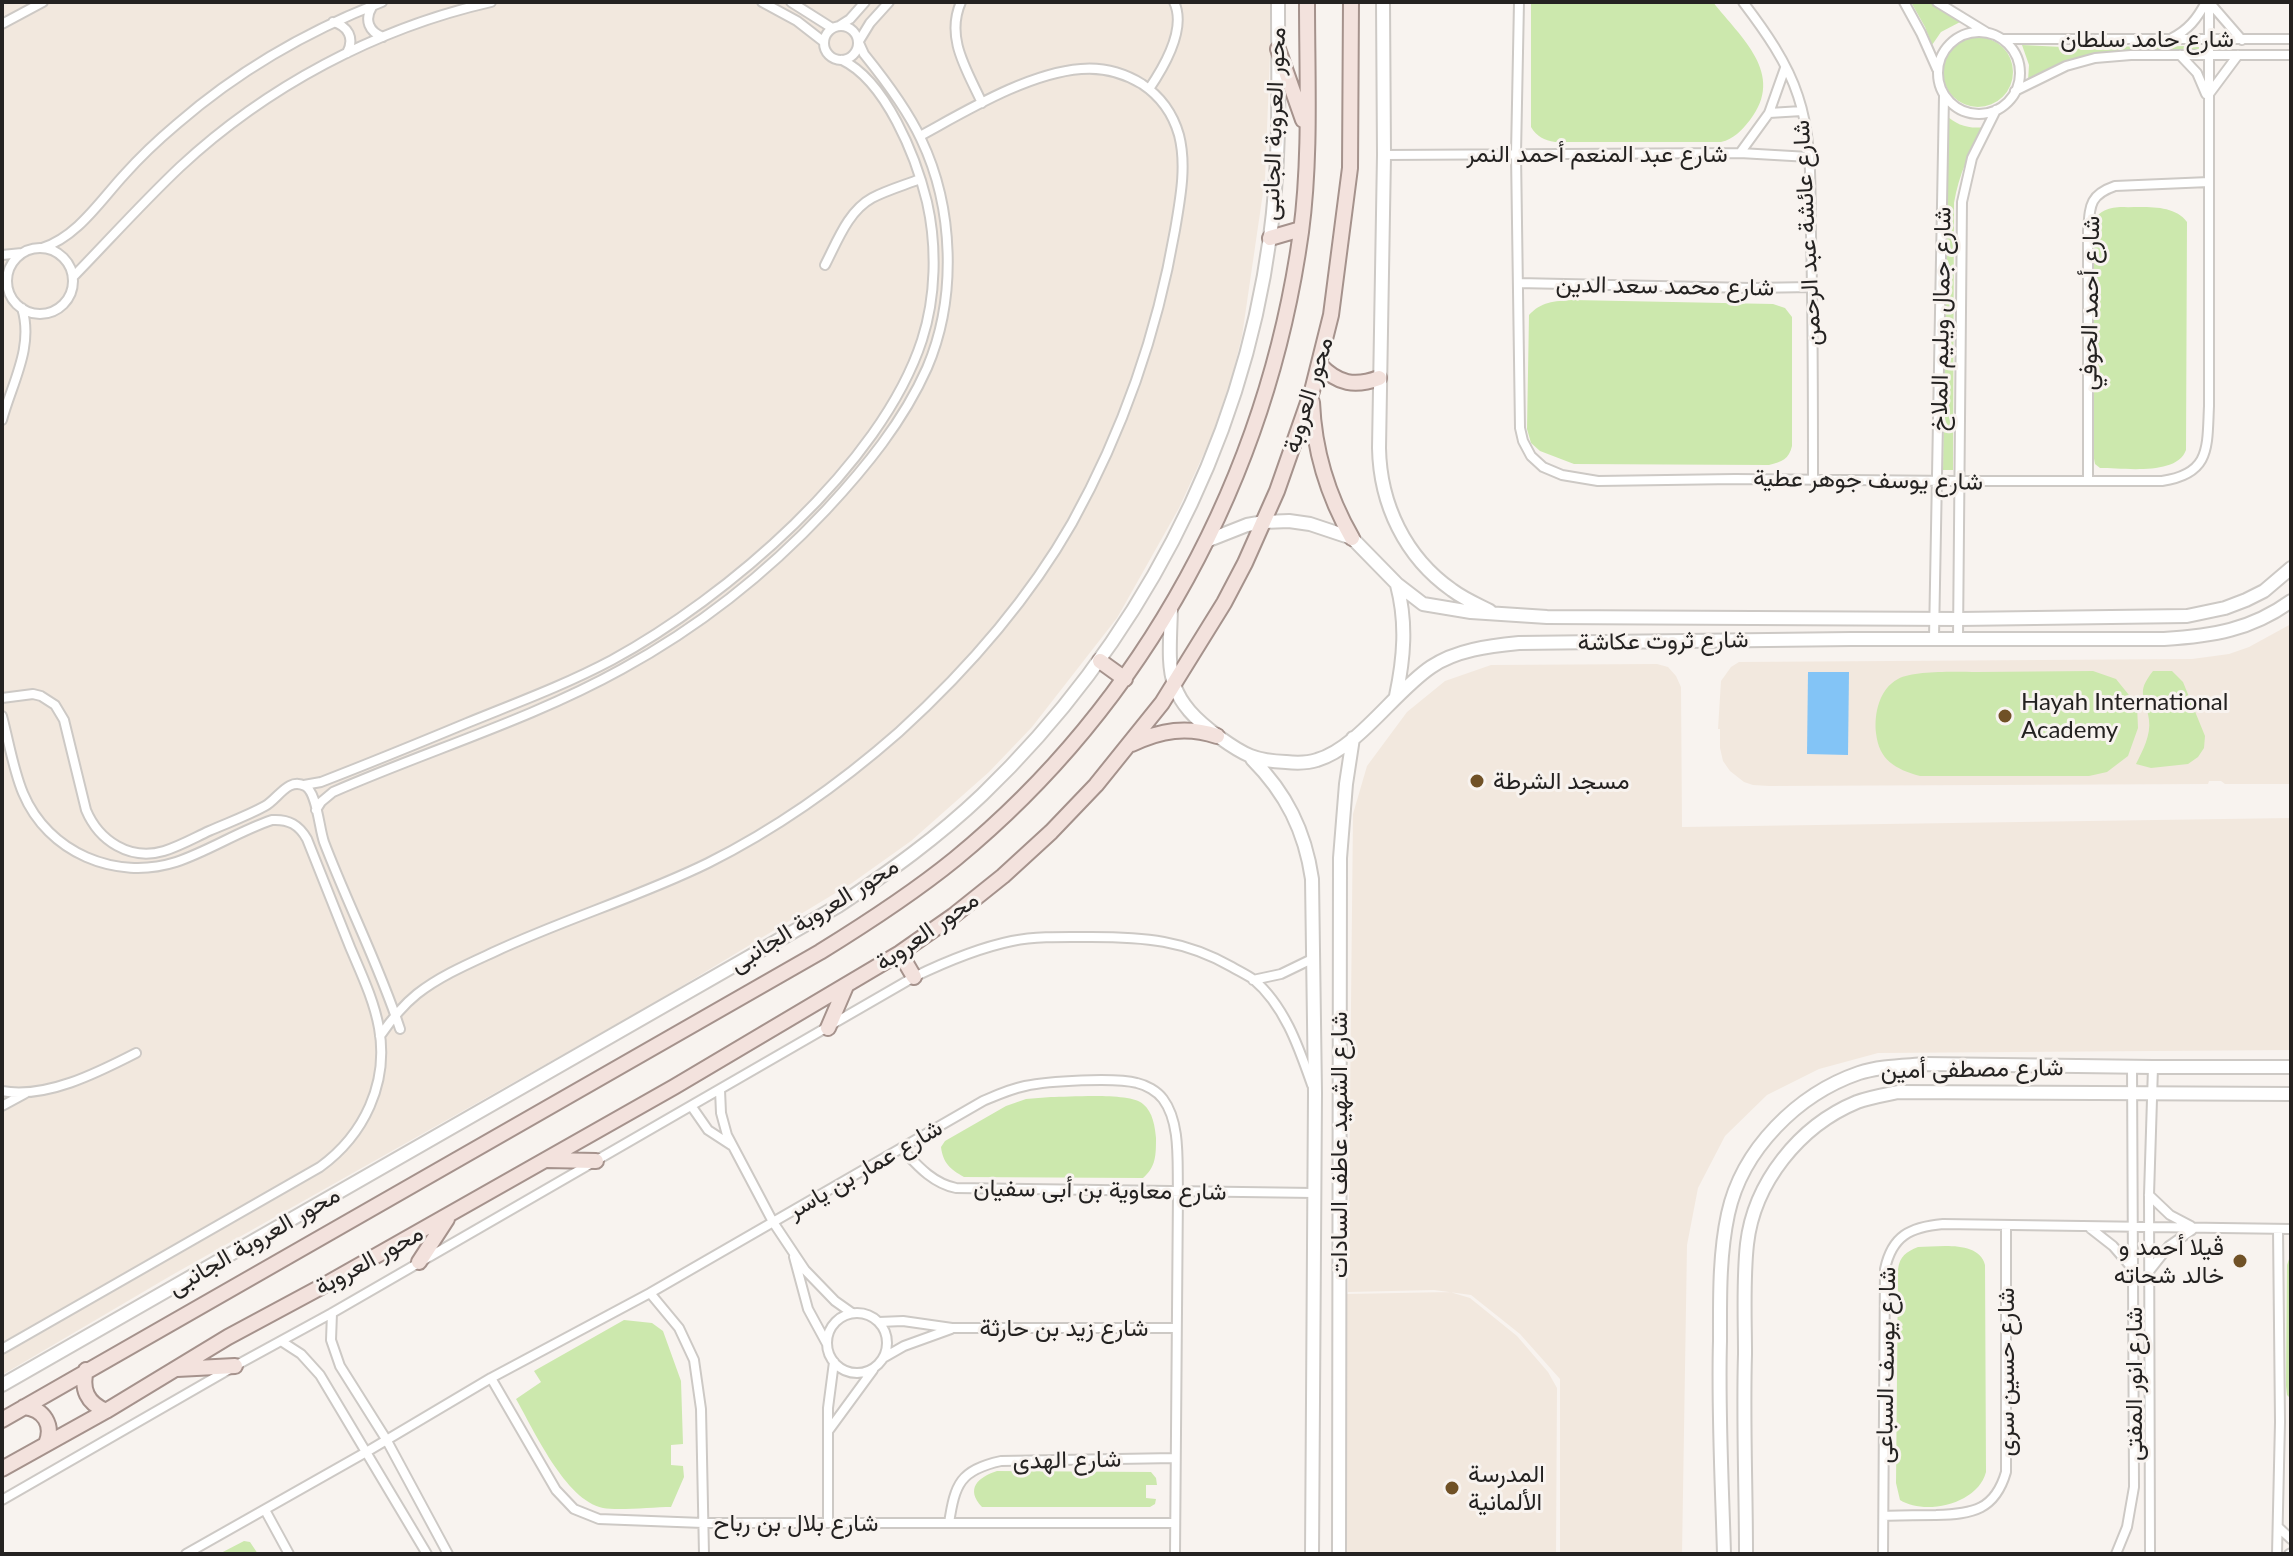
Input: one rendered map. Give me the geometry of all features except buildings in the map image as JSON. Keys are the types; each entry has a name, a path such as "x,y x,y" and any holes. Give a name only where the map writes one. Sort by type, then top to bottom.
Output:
{"main road":[{"name":"محور العروبة","path":"2,1420 867,923 945,867 997,822 1074,743 1125,679 1171,609 1209,540 1245,454 1270,381 1285,321 1301,229 1306,163 1307,2"},
{"name":"محور العروبة","path":"2,1469 237,1332 547,1160 900,953 1003,876 1096,785 1173,686 1224,603 1264,522 1312,391 1331,315 1350,168 1351,2"},
{"path":"1278,49 1306,129"},
{"path":"1270,238 1301,229"},
{"path":"1320,365 1332,377 1347,383 1364,384 1379,378"},
{"path":"1312,391 1316,443 1322,468 1329,492 1352,538"},
{"path":"1100,661 1125,679"},
{"path":"1128,746 1162,732 1200,730 1217,736"},
{"path":"900,953 914,977"},
{"path":"828,1028 846,986"},
{"path":"547,1160 596,1161"},
{"path":"419,1262 449,1215"},
{"path":"173,1370 235,1366"},
{"path":"86,1370 84,1380 89,1400 106,1411"},
{"path":"24,1407 41,1412 47,1419 50,1436 46,1444"}],"street":[{"path":"2,24 43,2"},
{"path":"2,255 23,253 60,240 76,228 151,148 205,101 262,61 333,22 382,2"},
{"path":"73,277 157,189 205,145 275,95 347,53 383,37 491,2"},
{"path":"2,698 33,694 55,705 64,720 90,820 103,837 120,848 151,853 172,848 263,807 289,786 321,782 524,700 612,659 696,605 803,516 840,477 885,415 908,374 924,336 932,284 932,231 920,179 908,146 887,107 861,72 829,55 824,42 797,21 762,2"},
{"path":"824,42 826,34 850,19 865,2"},
{"path":"842,60 854,55 870,23 889,2"},
{"path":"961,2 954,22 955,39 982,103"},
{"path":"1149,89 1163,67 1172,44 1178,15 1174,2"},
{"name":"محور العروبة الجانبى","path":"2,1385 838,906 888,873 935,836 980,797 1052,722 1100,661 1162,563 1189,510 1232,403 1261,294 1270,238 1278,144 1278,2"},
{"path":"1383,2 1379,466 1389,511 1403,537 1436,578 1493,613"},
{"name":"شارع يوسف جوهر عطية","path":"1519,2 1516,154 1520,428 1531,456 1543,467 1562,475 1598,481 2162,481 2179,478 2200,465 2205,455 2209,406 2208,2"},
{"name":"شارع عائشة عبد الرحمن","path":"1743,2 1775,48 1793,83 1802,111 1809,157 1813,479"},
{"path":"1904,2 1937,70 1938,83 1944,96 1954,106 1967,112 1982,114 1996,110 2015,91 2020,69 2017,57 2003,39 1937,2"},
{"path":"2170,39 2183,33 2208,2 2242,40"},
{"path":"316,810 333,792 553,703 626,667 703,619 776,561 864,469 905,409 927,368 941,324 946,287 946,235 939,194 920,136 864,54 852,29 836,27 796,4"},
{"path":"372,6 368,24 371,30 383,37"},
{"path":"333,22 340,23 350,33 347,53"},
{"path":"1937,70 1942,53 1953,40 1969,32 1987,32"},
{"name":"شارع حامد سلطان","path":"2003,39 2291,39"},
{"path":"2180,55 2197,73 2209,97 2238,55"},
{"name":"شارع حامد سلطان","path":"2015,91 2066,66 2095,58 2291,55"},
{"path":"1740,153 1769,113 1785,68"},
{"path":"380,1036 395,1014 437,980 522,939 698,868 757,837 802,808 846,776 928,704 974,657 1008,616 1055,550 1093,484 1115,437 1134,389 1160,304 1183,171 1182,150 1172,117 1149,89 1123,74 1081,69 1045,78 982,103 920,136"},
{"name":"شارع جمال ويليم الملاخ","path":"1934,638 1944,96"},
{"name":"شارع جمال ويليم الملاخ","path":"1958,638 1962,202 1972,158 1996,110"},
{"path":"1769,113 1802,111"},
{"name":"شارع عبد المنعم أحمد النمر","path":"1384,155 1740,153 1809,157"},
{"path":"825,265 857,209 873,197 920,179"},
{"name":"شارع أحمد الحوفي","path":"2088,480 2088,231 2093,199 2101,191 2115,186 2209,182"},
{"path":"925,197 939,194"},
{"path":"23,253 12,264 5,284 22,308 42,314 62,306 73,287 73,277 63,257 42,248"},
{"name":"شارع محمد سعد الدين","path":"1518,283 1812,287"},
{"path":"2,420 25,347 22,308"},
{"name":"شارع ثروت عكاشة","path":"1209,540 1247,525 1264,522 1310,524 1352,538 1397,584 1423,604 1493,613 1576,617 1959,619 2187,616 2246,600 2264,591 2291,568"},
{"path":"765,550 776,561"},
{"path":"1396,696 1404,649 1397,584"},
{"name":"شارع ثروت عكاشة","path":"1173,686 1191,715 1252,759 1294,763 1317,760 1353,738 1430,668 1448,658 1493,646 1519,643 1934,638 2164,639 2209,636 2235,629 2259,620 2291,601"},
{"path":"1171,609 1173,686"},
{"path":"2104,617 2105,639"},
{"path":"2122,617 2119,628 2122,639"},
{"path":"2,716 18,779 32,810 62,843 97,862 131,868 165,865 272,820 281,819 297,825 307,839 371,1000 380,1036 380,1071 373,1099 360,1125 332,1158 2,1349"},
{"name":"شارع الشهيد عاطف السادات","path":"1339,1554 1340,858 1353,738"},
{"name":"شارع الشهيد عاطف السادات","path":"1252,759 1282,793 1302,834 1312,879 1315,1093 1312,1554"},
{"path":"304,785 314,796 323,838 400,1029"},
{"name":"شارع الشهيد عاطف السادات","path":"914,977 974,952 1011,942 1063,937 1122,937 1187,946 1218,959 1253,980 1269,998 1294,1036 1315,1093"},
{"path":"1253,980 1281,974 1314,958"},
{"path":"2,1500 914,977"},
{"path":"2,1106 26,1093 78,1079 136,1053"},
{"name":"شارع مصطفى أمين","path":"1724,1554 1719,1372 1722,1251 1729,1210 1743,1172 1785,1118 1810,1098 1845,1079 1892,1066 2291,1067"},
{"name":"شارع انور المفتى","path":"2116,1554 2127,1527 2134,1487 2132,1067"},
{"name":"شارع انور المفتى","path":"2150,1554 2149,1195 2153,1067"},
{"name":"شارع عمار بن ياسر","path":"186,1554 983,1101 1004,1092 1047,1083 1132,1082 1151,1089 1165,1102 1174,1131 1178,1191 1175,1554"},
{"path":"720,1090 721,1113 731,1145 793,1252 819,1286 852,1313 871,1316 879,1322 886,1336 883,1359 828,1431"},
{"path":"2,1091 26,1093"},
{"name":"شارع مصطفى أمين","path":"1746,1554 1744,1372 1747,1244 1752,1219 1764,1189 1780,1162 1803,1137 1820,1123 1858,1102 1898,1092 2291,1094"},
{"path":"692,1107 708,1130 731,1145"},
{"name":"شارع معاوية بن أبى سفيان","path":"901,1148 932,1178 956,1188 1314,1193"},
{"path":"1314,1193 1326,1199 1339,1194"},
{"path":"2149,1195 2170,1215 2195,1228 2169,1246 2150,1270"},
{"path":"1314,1217 1326,1215 1339,1218"},
{"name":"شارع يوسف السباعى","path":"1883,1554 1885,1269 1888,1255 1896,1242 1924,1225 2291,1229"},
{"name":"شارع حسين سرى","path":"1884,1516 1974,1512 1987,1504 2002,1486 2006,1472 2006,1225"},
{"path":"2089,1227 2113,1246 2133,1269"},
{"path":"2277,1554 2280,1422 2278,1229"},
{"path":"793,1252 808,1309 834,1362 828,1408 828,1523"},
{"path":"650,1293 679,1328 694,1360 701,1409 704,1554"},
{"path":"332,1313 334,1353 386,1439 448,1554"},
{"path":"827,1344 834,1324 852,1313"},
{"name":"شارع زيد بن حارثة","path":"879,1322 903,1321 952,1328 1176,1328"},
{"name":"شارع زيد بن حارثة","path":"883,1359 904,1346 952,1328"},
{"path":"281,1341 312,1364 368,1451 427,1554"},
{"path":"1719,1356 1745,1356"},
{"path":"834,1362 854,1373 875,1367"},
{"path":"1719,1372 1744,1372"},
{"name":"شارع بلال بن رباح","path":"491,1378 556,1490 574,1509 599,1519 703,1523 1175,1523"},
{"path":"2280,1422 2291,1422"},
{"name":"شارع الهدى","path":"949,1523 958,1486 982,1465 1001,1461 1175,1458"},
{"path":"265,1510 289,1554"},
{"path":"2278,1527 2291,1539"}],"shaded area":[{"path":"2,2 1272,4 1265,179 1242,336 1231,381 1211,438 1179,508 1117,618 1032,727 989,772 911,841 852,883 649,1006 172,1275 2,1375"},
{"name":"Hayah International Academy","path":"2291,624 2291,784 2225,784 2209,781 2208,784 1753,785 1730,771 1723,761 1720,748 1721,681 1739,662 2192,659 2229,654 2249,647"},
{"path":"1657,664 1668,667 1681,687 1682,827 2291,818 2291,1050 1878,1053 1819,1069 1767,1095 1725,1136 1698,1188 1687,1245 1682,1554 1560,1554 1560,1379 1520,1334 1471,1295 1434,1290 1348,1292 1353,814 1367,766 1407,712 1445,681 1491,665"},
{"name":"المدرسة الألمانية","path":"1450,1292 1470,1298 1517,1336 1548,1372 1557,1388 1556,1554 1346,1554 1347,1294"}],"green space":[{"path":"1531,2 1713,2 1756,57 1763,87 1760,103 1740,131 1721,142 1555,142 1544,139 1531,127"},
{"path":"1911,2 1930,2 1962,21 1941,32 1932,45"},
{"path":"1978,37 1997,43 2007,53 2013,72 2007,91 1997,101 1978,107 1959,101 1949,91 1943,72 1949,53 1959,43"},
{"path":"2022,45 2199,46 2199,53 2132,53 2090,57 2069,62 2028,81 2029,65"},
{"path":"1945,114 1964,126 1986,127 1966,164 1954,203 1953,470 1943,470"},
{"path":"2120,207 2165,209 2187,222 2186,450 2172,464 2148,469 2100,468 2095,464 2092,448 2094,225 2103,211"},
{"path":"1572,300 1773,304 1785,308 1792,317 1792,446 1787,457 1769,465 1574,464 1540,451 1531,443 1527,429 1529,315 1548,303"},
{"path":"2093,671 2116,679 2137,705 2138,728 2128,756 2107,772 2089,776 1920,776 1890,762 1878,742 1877,710 1882,695 1892,683 1905,676 1936,672"},
{"path":"2153,671 2172,671 2183,682 2205,736 2204,748 2188,764 2151,768 2136,764 2149,731 2143,690"},
{"path":"1113,1097 1143,1104 1151,1115 1156,1138 1151,1170 1143,1178 964,1177 945,1161 941,1147 945,1141 1006,1106 1026,1099"},
{"path":"1918,1247 1966,1248 1981,1257 1985,1265 1986,1472 1973,1492 1936,1507 1911,1505 1900,1500 1896,1483 1898,1269 1904,1255"},
{"path":"2291,1253 2291,1399 2286,1386 2287,1265"},
{"path":"624,1320 652,1323 663,1331 681,1381 683,1444 671,1445 671,1465 683,1466 684,1477 671,1507 609,1509 589,1502 576,1492 552,1462 516,1399 541,1382 534,1371"},
{"path":"997,1471 1151,1472 1157,1485 1146,1485 1146,1498 1156,1499 1150,1507 982,1507 974,1495 976,1484"},
{"path":"244,1541 250,1542 258,1554 219,1554"}],"water":[{"path":"1808,672 1849,672 1848,755 1807,754"}],"place":[{"name":"Hayah International Academy","path":"2005,716"},
{"name":"مسجد الشرطة","path":"1477,781"},
{"name":"ڤيلا أحمد و خالد شحاته","path":"2240,1261"},
{"name":"المدرسة الألمانية","path":"1452,1488"}]}
